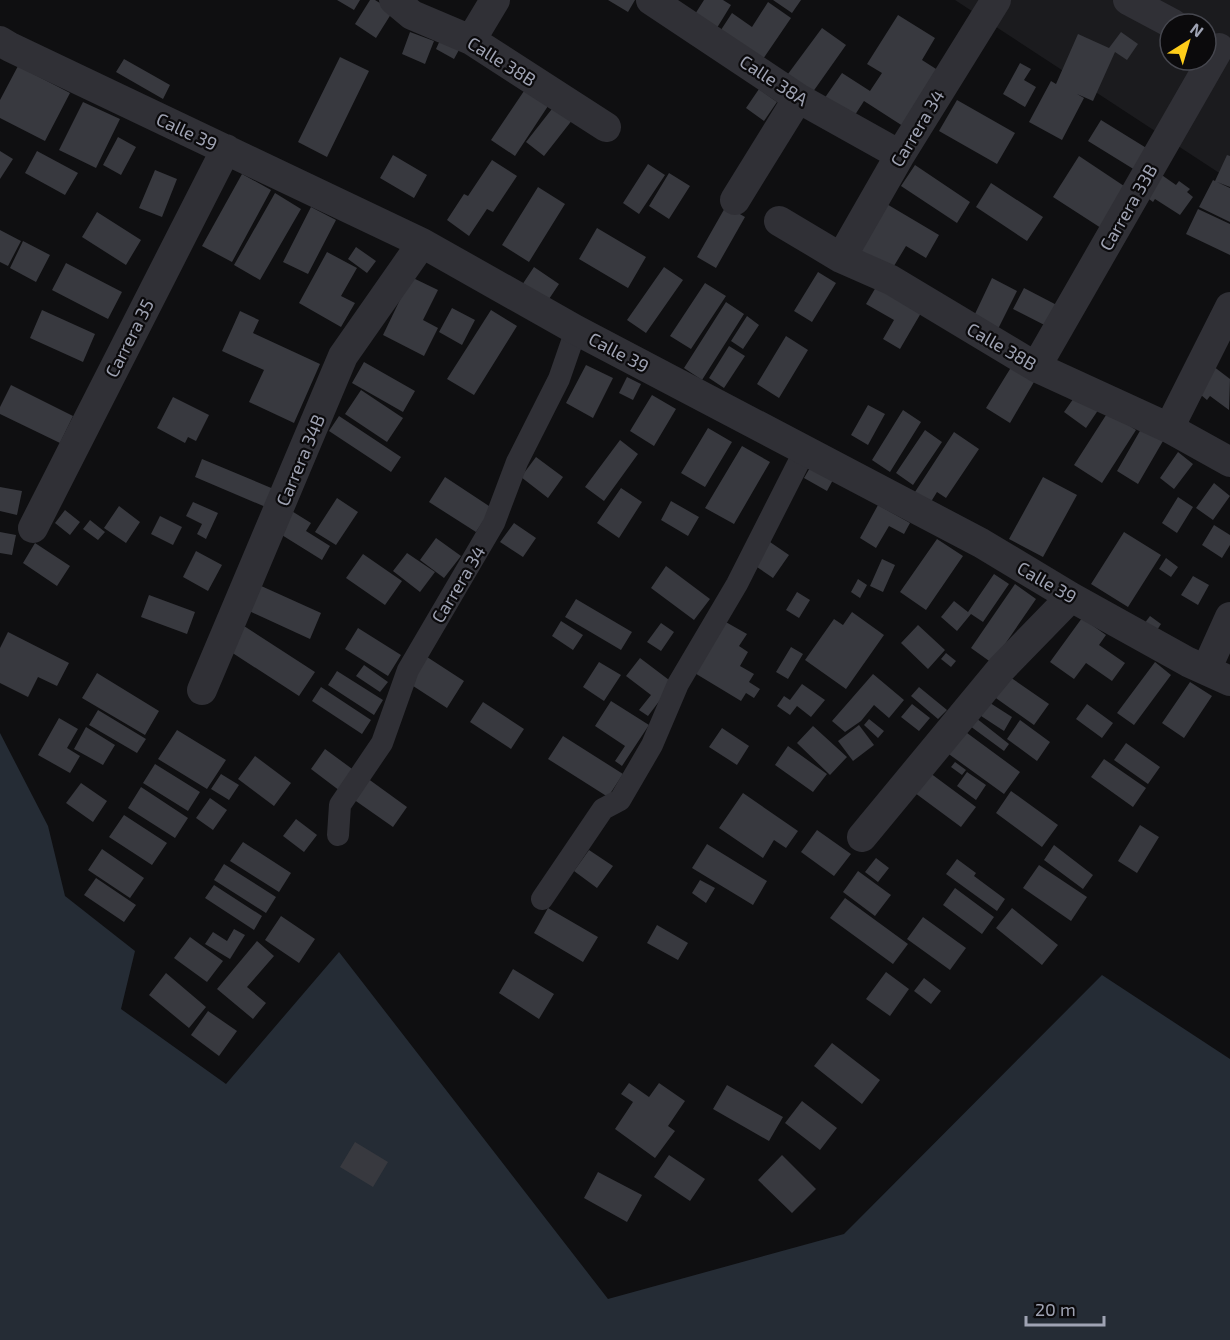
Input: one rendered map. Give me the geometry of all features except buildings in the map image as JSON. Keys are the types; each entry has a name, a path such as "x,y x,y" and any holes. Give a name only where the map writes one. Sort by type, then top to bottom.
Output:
{"street":[{"name":"Calle 38B","path":"394,0 412,15 471,40 606,127"},
{"path":"471,40 495,0"},
{"name":"Calle 38A","path":"651,0 798,98 900,155"},
{"name":"Carrera 34","path":"841,258 900,155 996,0"},
{"path":"1128,0 1158,16"},
{"name":"Calle 39","path":"3,51 226,149 422,243 576,330 981,543 1071,597 1188,662 1218,675"},
{"name":"Carrera 33B","path":"1036,367 1204,72"},
{"path":"735,200 798,98"},
{"name":"Carrera 35","path":"33,528 226,149"},
{"name":"Calle 38B","path":"779,221 841,258 891,280 1036,367 1169,428 1230,462"},
{"name":"Carrera 34B","path":"202,690 343,356 422,243"},
{"path":"1169,428 1230,307"},
{"name":"Carrera 34","path":"338,835 340,804 382,743 408,670 494,523 517,462 559,379 576,330"},
{"path":"542,899 603,809 620,800 652,745 678,684 737,584 805,450"},
{"path":"862,837 1001,669 1071,597"},
{"path":"1218,675 1230,617"}],"shaded area":[{"path":"955,0 1230,0 1230,180"},
{"path":"0,733 48,826 65,896 135,951 121,1009 226,1084 339,952 608,1299 844,1234 1102,975 1230,1059 1230,1340 0,1340"}]}
